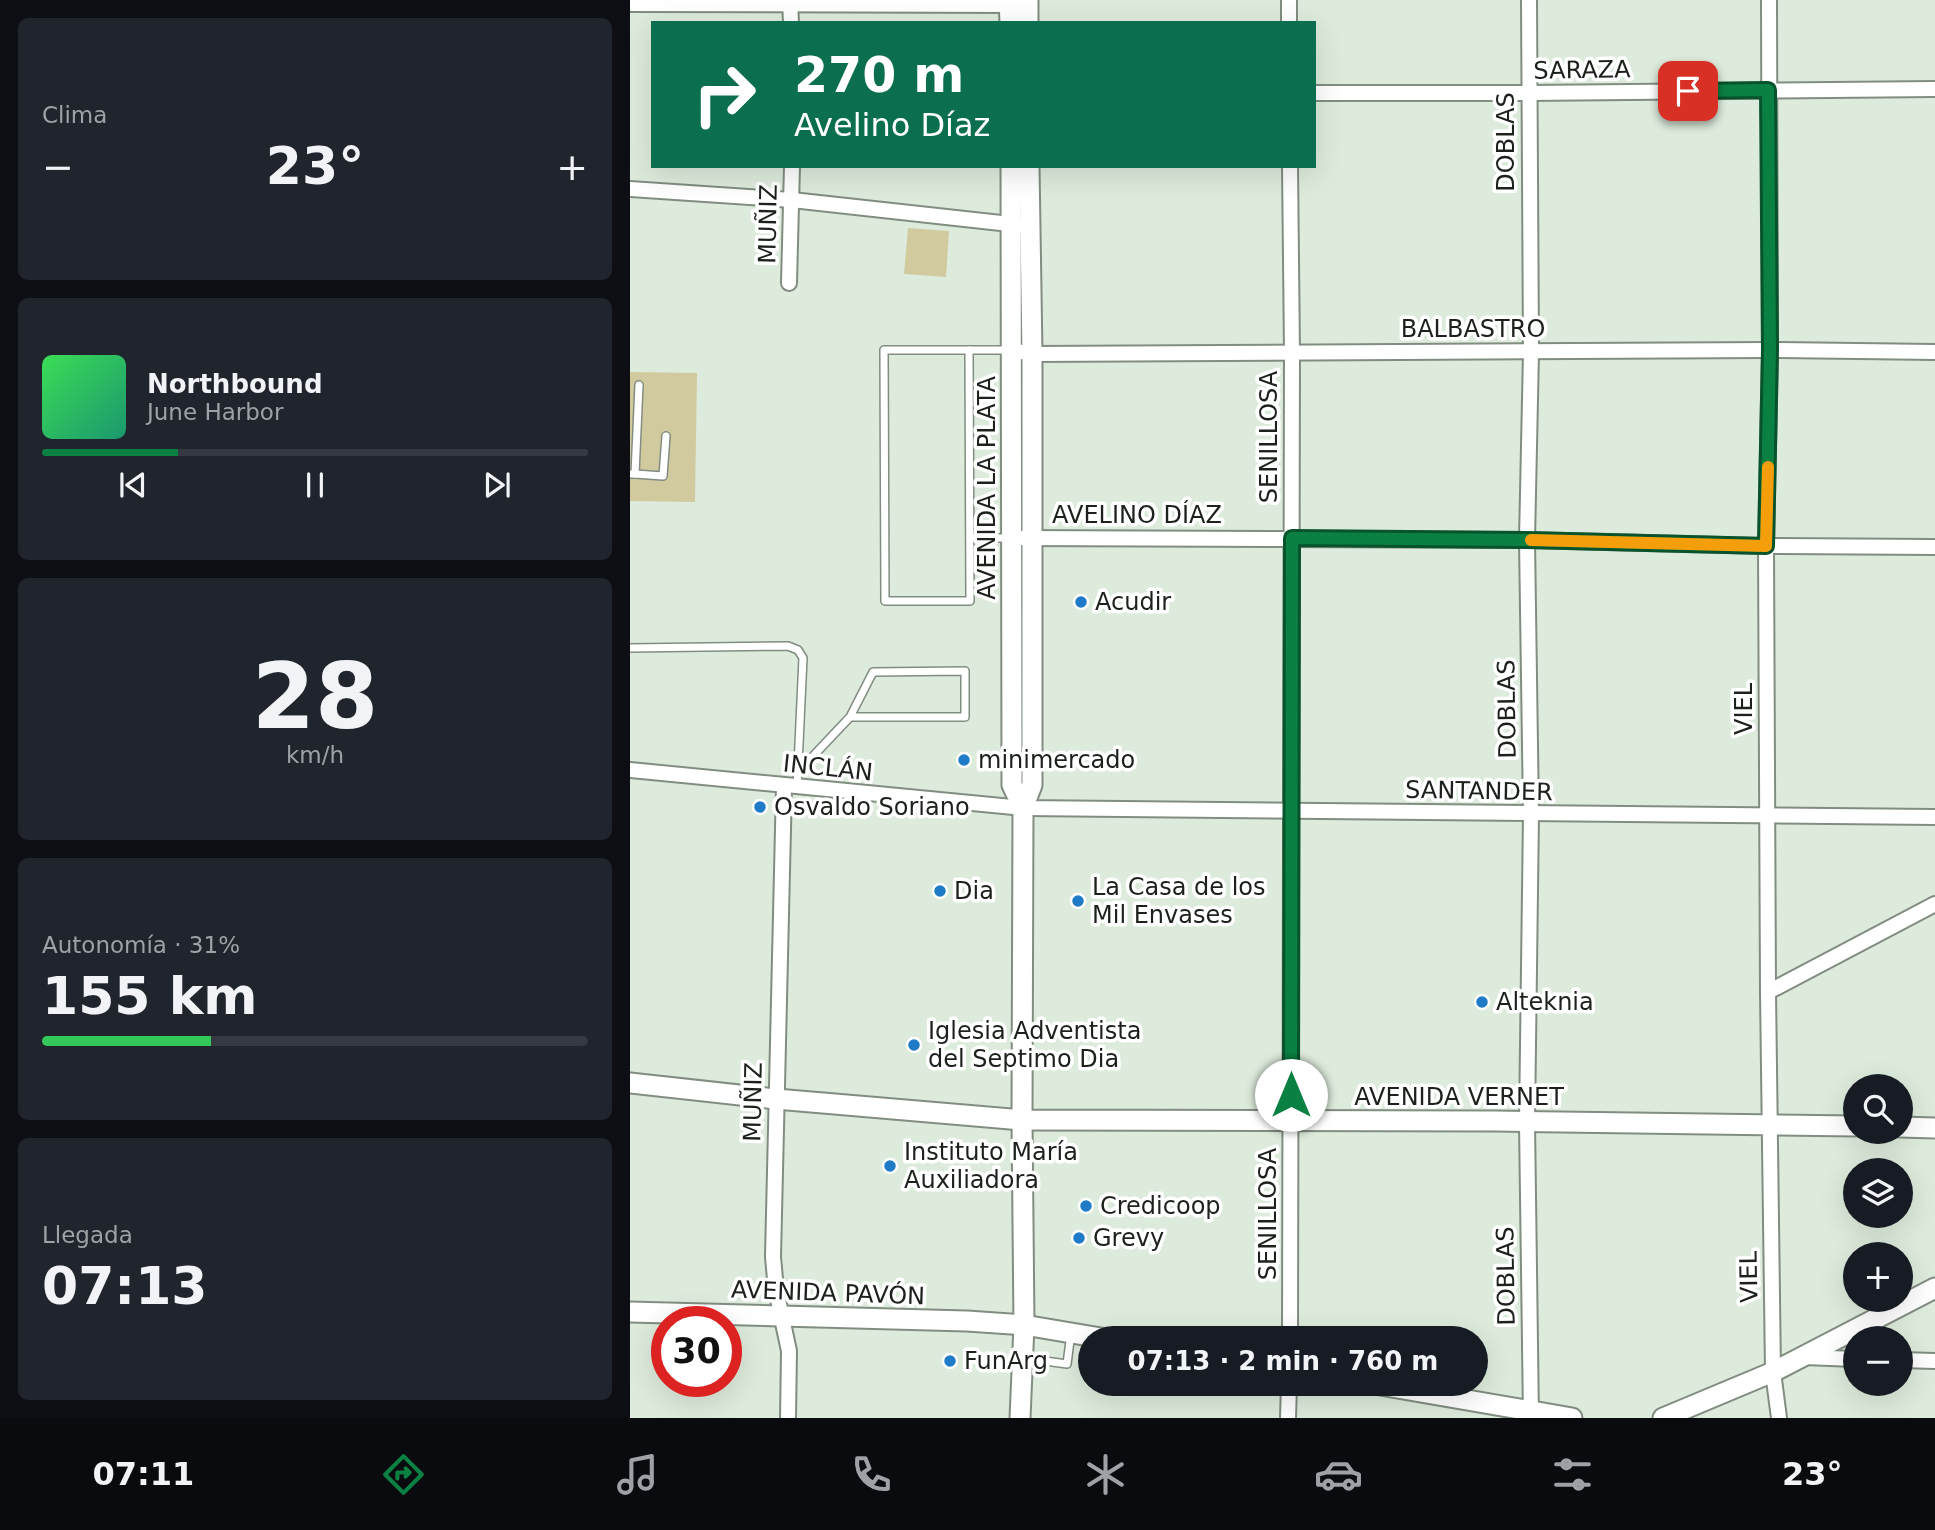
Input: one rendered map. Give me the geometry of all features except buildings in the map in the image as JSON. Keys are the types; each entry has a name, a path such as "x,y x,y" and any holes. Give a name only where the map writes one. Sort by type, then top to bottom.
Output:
{"main road":[{"name":"AVENIDA LA PLATA","path":"1011,168 1020,225 1032,354 1032,785 1023,808 1024,1325 1020,1418"},
{"name":"AVENIDA LA PLATA","path":"1023,808 1012,785 1011,350 1020,225 1029,168"},
{"name":"AVENIDA VERNET","path":"630,1083 776,1099 1022,1120 1843,1126"},
{"path":"1913,1127 1935,1128"},
{"path":"1663,1418 1773,1372 1935,1288"},
{"name":"AVENIDA PAVÓN","path":"630,1312 1024,1325 1078,1334"},
{"path":"1437,1396 1531,1414 1572,1418"}],"street":[{"path":"1289,0 1289,21"},
{"name":"DOBLAS","path":"1529,0 1531,352 1527,540 1531,814 1527,1122 1531,1414"},
{"name":"VIEL","path":"1769,0 1770,350 1766,546 1768,992 1773,1372 1779,1418"},
{"path":"790,2 790,21"},
{"path":"630,4 790,2 1019,9"},
{"name":"SARAZA","path":"1316,93 1935,89"},
{"name":"MUÑIZ","path":"789,283 792,168"},
{"name":"SENILLOSA","path":"1290,168 1290,1326"},
{"path":"630,189 792,200 1020,225"},
{"name":"BALBASTRO","path":"1011,350 1032,354 1770,350 1935,352"},
{"name":"AVELINO DÍAZ","path":"1011,538 1527,540 1935,547"},
{"name":"INCLÁN","path":"630,770 1023,808"},
{"name":"MUÑIZ","path":"788,1418 789,1351 776,1290 773,1256 776,1099 791,787"},
{"name":"SANTANDER","path":"1023,808 1935,817"},
{"path":"1768,992 1935,904"},
{"path":"1802,1357 1843,1359"},
{"path":"1913,1360 1935,1361"},
{"path":"1288,1418 1289,1396"}],"lane":[{"path":"969,350 970,601 885,601 884,350 969,350 1011,350"},
{"path":"639,385 632,474 663,476 666,436"},
{"path":"630,417 637,425"},
{"path":"970,538 1011,538"},
{"path":"630,648 788,646 798,650 803,658 799,771"},
{"path":"791,787 799,771 850,718 873,672 965,671 965,717 850,718"},
{"path":"1022,1358 1067,1364 1071,1333"}],"shaded area":[{"path":"908,228 949,231 946,277 904,274"},
{"path":"630,372 697,373 695,502 630,501"}],"slow traffic":[{"path":"1531,540 1766,546 1768,467"}],"place":[{"name":"Acudir","path":"1081,602"},
{"name":"minimercado","path":"964,760"},
{"name":"Osvaldo Soriano","path":"760,807"},
{"name":"Dia","path":"940,891"},
{"name":"La Casa de los Mil Envases","path":"1078,901"},
{"name":"Alteknia","path":"1482,1002"},
{"name":"Iglesia Adventista del Septimo Dia","path":"914,1045"},
{"name":"Instituto María Auxiliadora","path":"890,1166"},
{"name":"Credicoop","path":"1086,1206"},
{"name":"Grevy","path":"1079,1238"},
{"name":"FunArg","path":"950,1361"}],"route":[{"path":"1291,1095 1292,538 1766,546 1770,350 1768,90 1688,91"}]}
